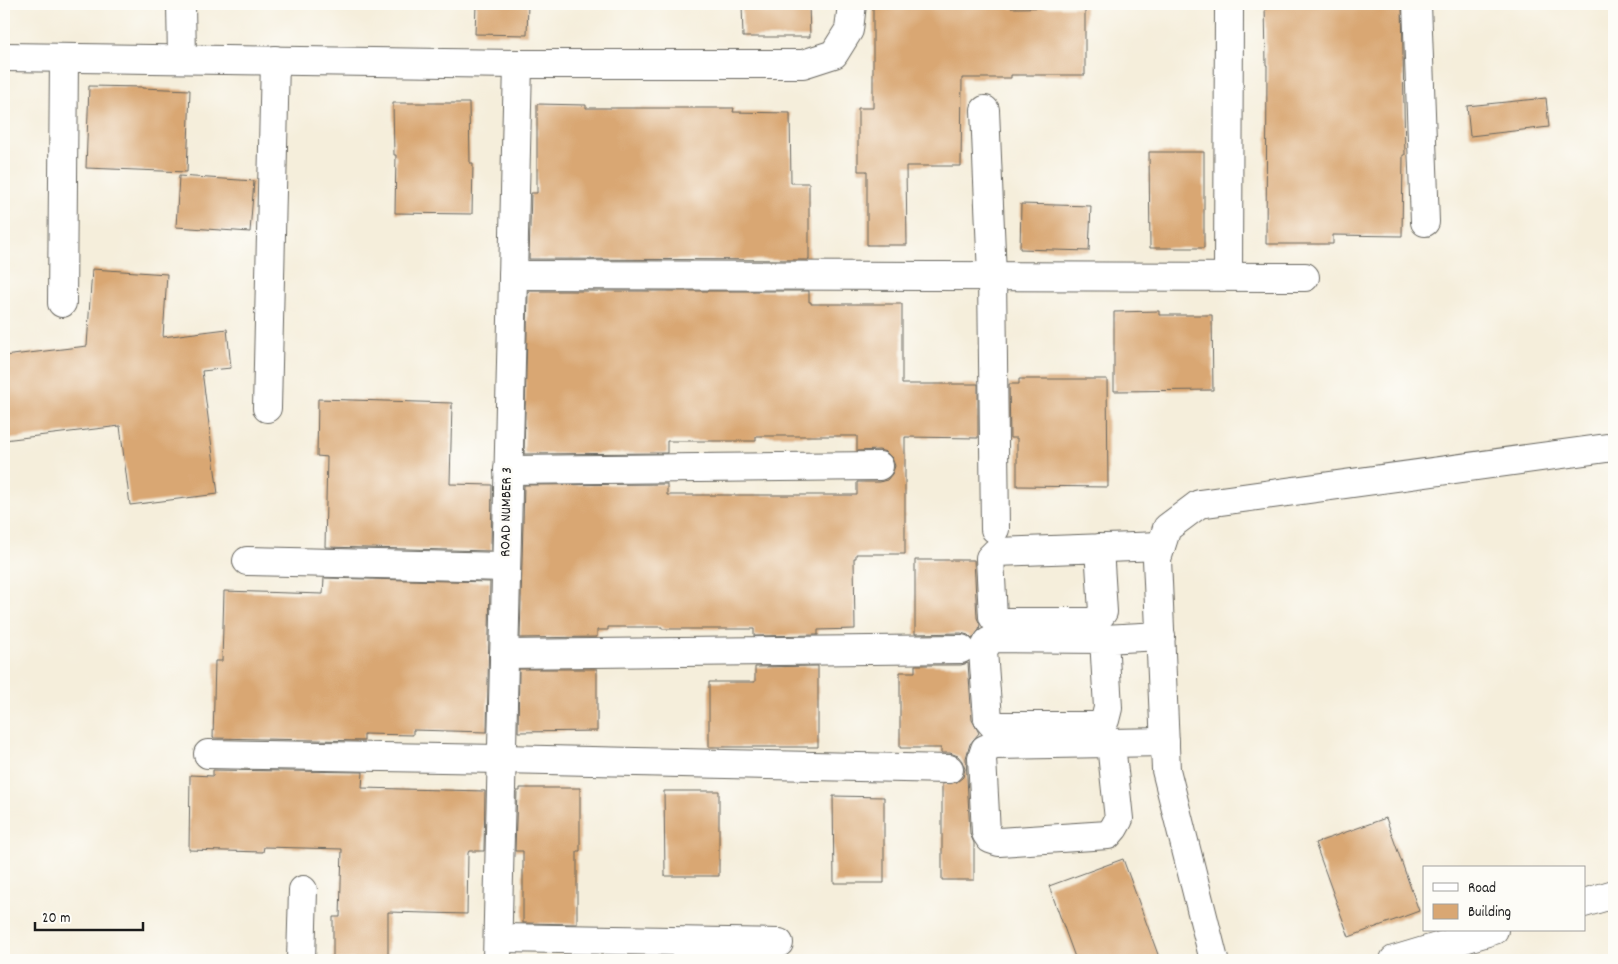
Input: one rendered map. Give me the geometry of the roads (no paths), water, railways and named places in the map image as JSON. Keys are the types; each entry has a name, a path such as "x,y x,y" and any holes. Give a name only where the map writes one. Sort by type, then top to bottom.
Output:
{"street":[{"path":"181,4 182,59"},
{"path":"4,56 518,64 803,64 834,54 850,30 852,4"},
{"path":"1228,276 1229,4"},
{"path":"1417,4 1425,222"},
{"path":"62,303 64,58"},
{"path":"267,408 275,60"},
{"name":"ROAD NUMBER 3","path":"497,949 518,64"},
{"path":"985,110 992,276 995,529"},
{"path":"513,275 1305,277"},
{"path":"1214,960 1166,770 1157,558 1167,528 1198,504 1614,447"},
{"path":"508,470 878,466"},
{"path":"1099,548 1103,612 1098,618 1092,622 997,622 994,617 990,558 996,552 1099,548 1162,546"},
{"path":"246,560 506,567"},
{"path":"1104,639 1108,708 1105,720 1099,726 1002,726 993,725 988,719 983,651 988,642 996,638 1104,639 1161,636"},
{"path":"504,654 961,649"},
{"path":"1111,744 1119,818 1108,835 999,842 990,839 986,833 985,824 982,758 986,749 995,745 1165,742"},
{"path":"208,754 501,758 949,770"},
{"path":"301,960 303,890"},
{"path":"1586,902 1614,894"},
{"path":"1394,960 1487,932"},
{"path":"497,949 779,943"}]}
